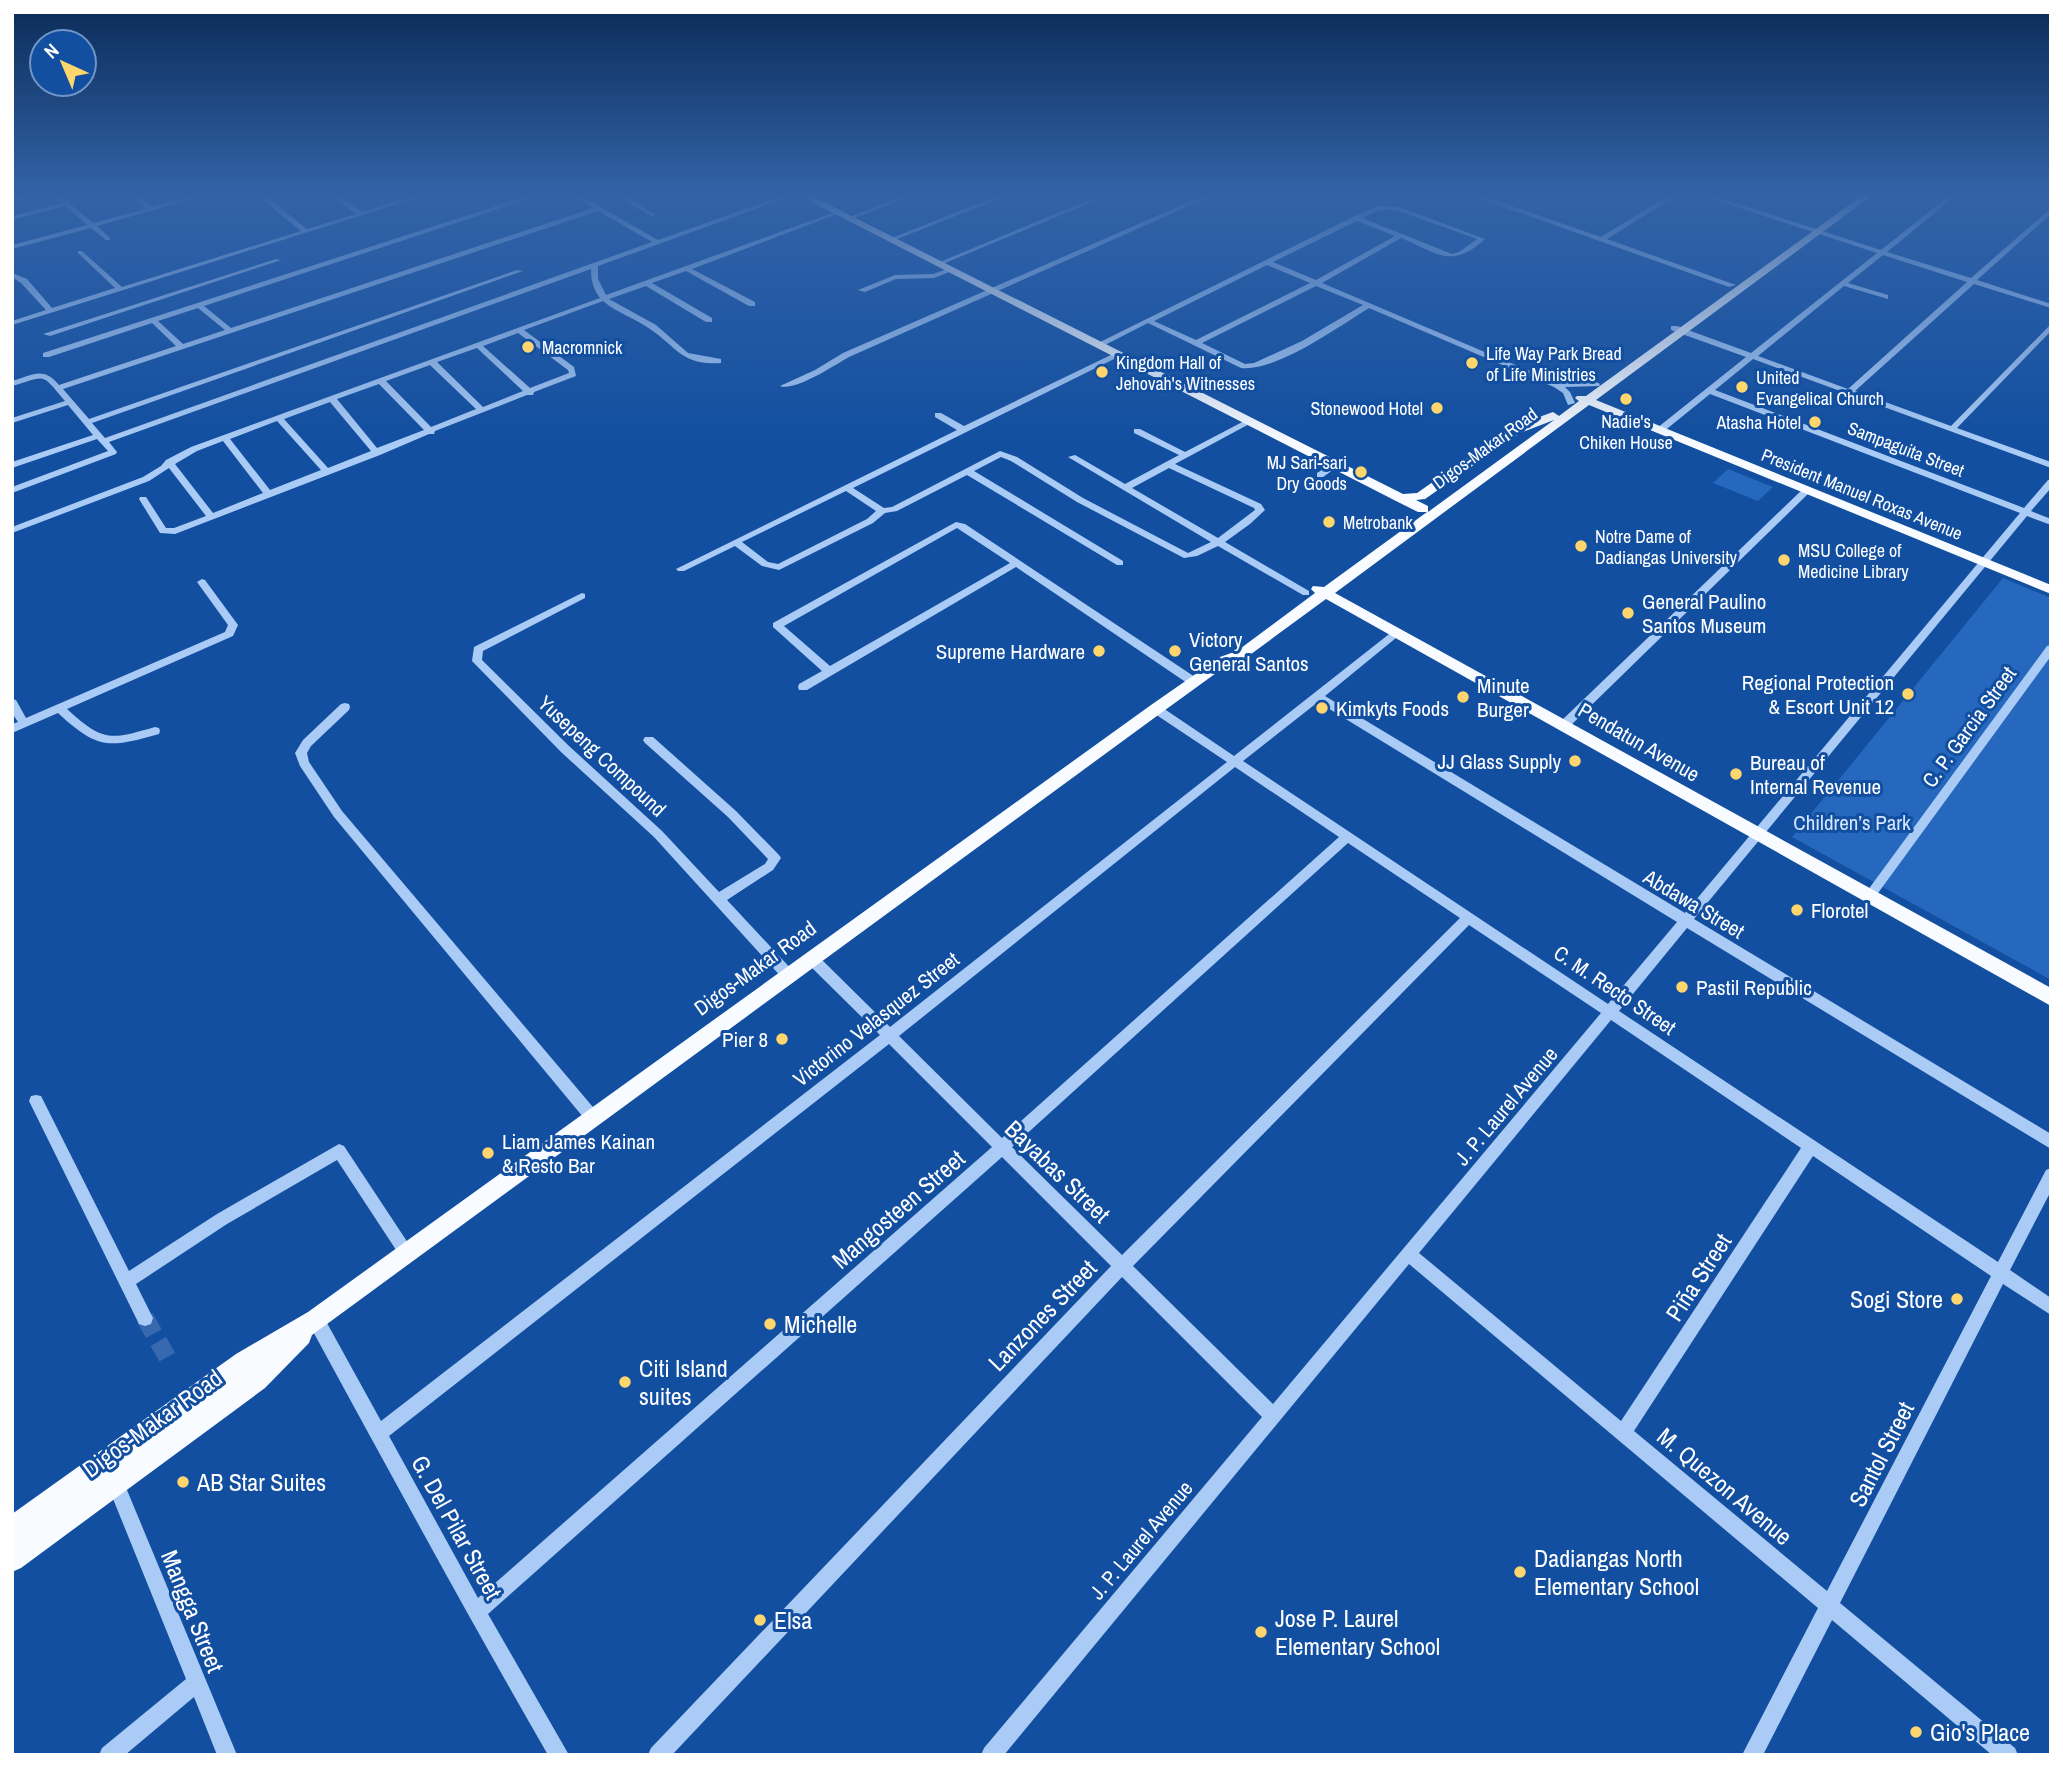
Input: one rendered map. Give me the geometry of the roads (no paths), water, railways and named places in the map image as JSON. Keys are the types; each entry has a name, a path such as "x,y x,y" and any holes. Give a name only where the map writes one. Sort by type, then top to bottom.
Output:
{"main road":[{"path":"962,276 1423,509"},
{"name":"Digos-Makar Road","path":"1679,330 1745,276"},
{"name":"Digos-Makar Road","path":"12,1530 244,1362 316,1320 1156,709 1226,660 1242,654 1296,615 1316,591 1352,575 1577,404 1751,276"},
{"path":"1602,386 1615,412"},
{"path":"1577,404 1615,412"},
{"name":"Digos-Makar Road","path":"1226,660 1231,647 1316,591 1423,509 1553,416 1577,404"},
{"name":"President Manuel Roxas Avenue","path":"1577,404 1615,412 2051,590"},
{"path":"1401,498 1420,496 1516,430 1553,416"},
{"path":"1296,615 1326,610 1357,610 1351,590 1352,575"},
{"name":"Pendatun Avenue","path":"1316,591 1357,610 2051,999"},
{"name":"Digos-Makar Road","path":"12,1559 257,1380 316,1320"}],"street":[{"path":"16,276 24,281 51,311"},
{"path":"107,276 120,289"},
{"path":"12,323 162,276"},
{"path":"47,334 225,276"},
{"path":"47,355 287,276"},
{"path":"60,387 392,276"},
{"path":"87,422 503,276"},
{"path":"12,466 101,438 565,276"},
{"path":"596,276 597,291 603,299 652,326 685,356 718,361"},
{"path":"12,530 146,479 181,455 664,276"},
{"path":"702,276 752,304"},
{"path":"862,290 895,278 925,276"},
{"path":"785,386 828,367 846,355 1027,276"},
{"path":"1098,345 1241,276"},
{"path":"1300,276 1557,385 1577,404"},
{"path":"1196,343 1327,276"},
{"path":"1707,276 1732,285"},
{"path":"1660,430 1854,276"},
{"path":"1955,276 2051,306"},
{"path":"1849,392 1975,276"},
{"path":"646,283 709,320"},
{"path":"1844,284 1885,298"},
{"path":"135,285 150,300"},
{"path":"470,288 487,304"},
{"path":"199,305 229,330"},
{"path":"1149,321 1244,366 1255,367 1310,340 1367,306"},
{"path":"153,320 181,346"},
{"path":"1951,430 2051,326"},
{"path":"143,499 163,531 175,531 530,393 566,378 573,371 519,330"},
{"path":"1679,330 2051,465"},
{"path":"478,345 530,393"},
{"path":"681,569 1117,354"},
{"path":"432,362 483,411"},
{"path":"12,490 107,456 113,450 60,387 43,375 14,380"},
{"path":"381,381 431,432"},
{"path":"1557,385 1602,386"},
{"name":"Sampaguita Street","path":"1710,391 2051,522"},
{"path":"332,399 377,453"},
{"path":"12,421 70,402"},
{"path":"938,415 962,429"},
{"path":"279,418 327,472"},
{"path":"1125,488 1250,420"},
{"path":"1138,431 1185,455"},
{"path":"225,438 270,495"},
{"path":"737,543 765,564 779,567 870,521 882,511 894,509 996,455 1004,454 1080,500 1181,554 1193,556 1255,516 1259,510 1258,506 1168,464"},
{"path":"1072,457 1217,541 1316,591"},
{"path":"169,462 212,517"},
{"path":"1320,475 1336,465"},
{"path":"967,471 1119,563"},
{"name":"J. P. Laurel Avenue","path":"991,1755 2051,482"},
{"path":"846,487 882,511"},
{"path":"1564,725 1807,490"},
{"path":"830,672 785,635 777,625 956,525 1194,682"},
{"path":"803,687 1016,563"},
{"path":"12,729 229,635 233,625 202,582"},
{"name":"Yusepeng Compound","path":"582,596 487,643 478,649 477,661 565,749 657,834 789,976"},
{"name":"Victorino Velasquez Street","path":"378,1434 889,1036 1398,633"},
{"name":"C. P. Garcia Street","path":"1869,897 2051,648"},
{"name":"Abdawa Street","path":"1318,697 2051,1142"},
{"path":"12,703 24,724"},
{"path":"345,707 307,743 301,753 304,763 338,814 593,1118"},
{"path":"60,709 97,740 121,741 155,731"},
{"name":"C. M. Recto Street","path":"1156,709 2051,1307"},
{"path":"649,740 732,814 775,858 769,867 719,899"},
{"name":"Mangosteen Street","path":"476,1612 1002,1148 1348,836"},
{"name":"Lanzones Street","path":"658,1755 1122,1266 1469,917"},
{"name":"Bayabas Street","path":"812,959 1272,1415"},
{"path":"36,1101 145,1318"},
{"name":"Piña Street","path":"1623,1433 1811,1146"},
{"path":"126,1282 222,1219 339,1151 407,1254"},
{"name":"Santol Street","path":"1752,1755 2051,1175"},
{"name":"M. Quezon Avenue","path":"1410,1255 2008,1755"},
{"name":"G. Del Pilar Street","path":"316,1320 476,1612 559,1755"},
{"name":"Mangga Street","path":"116,1484 227,1755"},
{"path":"109,1755 196,1683"}],"tunnel":[{"path":"145,1318 170,1362"}],"place":[{"name":"Macromnick","path":"528,347"},
{"name":"Life Way Park Bread of Life Ministries","path":"1472,363"},
{"name":"Kingdom Hall of Jehovah's Witnesses","path":"1102,372"},
{"name":"United Evangelical Church","path":"1742,387"},
{"name":"Nadie's Chiken House","path":"1626,399"},
{"name":"Stonewood Hotel","path":"1437,408"},
{"name":"Atasha Hotel","path":"1815,422"},
{"name":"MJ Sari-sari Dry Goods","path":"1361,472"},
{"name":"Metrobank","path":"1329,522"},
{"name":"Notre Dame of Dadiangas University","path":"1581,546"},
{"name":"MSU College of Medicine Library","path":"1784,560"},
{"name":"General Paulino Santos Museum","path":"1628,613"},
{"name":"Supreme Hardware","path":"1099,651"},
{"name":"Victory General Santos","path":"1175,651"},
{"name":"Regional Protection & Escort Unit 12","path":"1908,694"},
{"name":"Minute Burger","path":"1463,697"},
{"name":"Kimkyts Foods","path":"1322,708"},
{"name":"JJ Glass Supply","path":"1575,761"},
{"name":"Bureau of Internal Revenue","path":"1736,774"},
{"name":"Florotel","path":"1797,910"},
{"name":"Pastil Republic","path":"1682,987"},
{"name":"Pier 8","path":"782,1039"},
{"name":"Liam James Kainan & Resto Bar","path":"488,1153"},
{"name":"Sogi Store","path":"1957,1299"},
{"name":"Michelle","path":"770,1324"},
{"name":"Citi Island suites","path":"625,1382"},
{"name":"AB Star Suites","path":"183,1482"},
{"name":"Dadiangas North Elementary School","path":"1520,1572"},
{"name":"Elsa","path":"760,1620"},
{"name":"Jose P. Laurel Elementary School","path":"1261,1632"},
{"name":"Gio's Place","path":"1916,1732"}],"park label":[{"name":"Children’s Park","path":"1852,822"}]}
